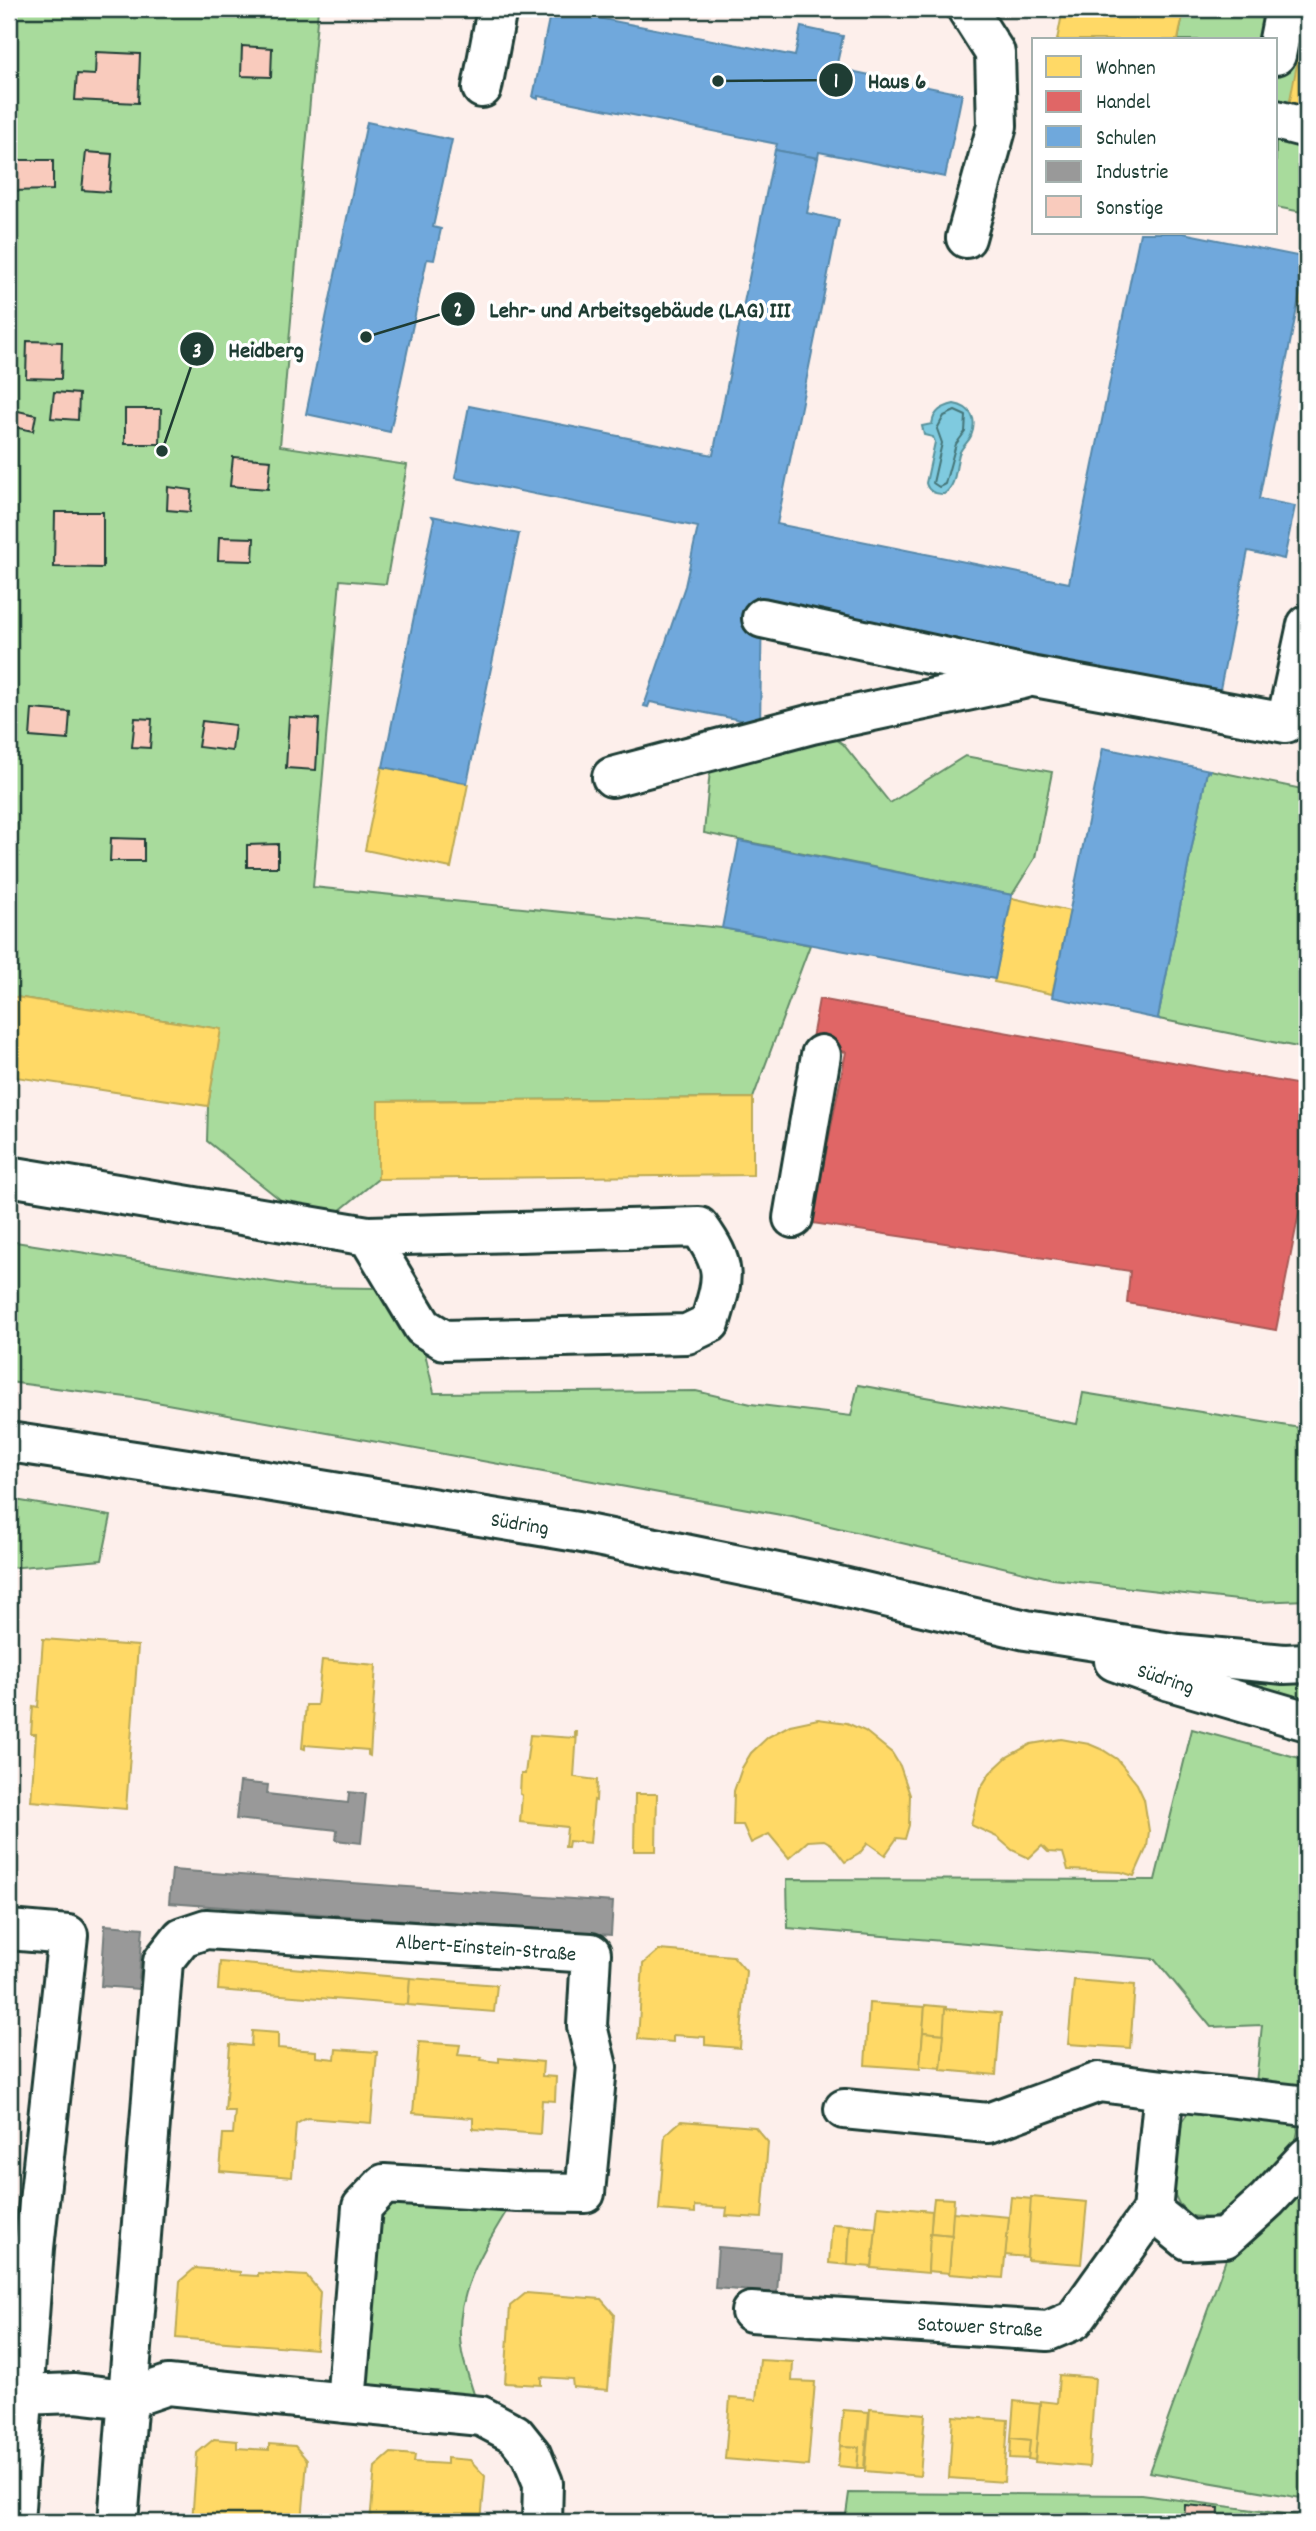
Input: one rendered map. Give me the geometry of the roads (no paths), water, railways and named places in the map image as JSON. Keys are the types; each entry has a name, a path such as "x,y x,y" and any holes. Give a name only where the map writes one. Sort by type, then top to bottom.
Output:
{"street":[{"path":"482,89 497,9"},
{"path":"966,238 997,125 995,52 967,9"},
{"path":"1278,45 1285,9"},
{"path":"1278,121 1307,128"},
{"path":"762,618 1035,677 1286,723 1307,625"},
{"path":"612,776 812,724 1035,677"},
{"path":"793,1218 821,1055"},
{"path":"9,1176 368,1236 699,1227 716,1250 722,1282 710,1323 687,1334 444,1340 423,1327 368,1236"},
{"name":"Südring","path":"9,1442 577,1532 817,1581 1026,1630 1178,1654 1284,1664 1307,1663"},
{"name":"Südring","path":"1026,1630 1170,1681 1307,1721"},
{"name":"Albert-Einstein-Straße","path":"118,2522 163,1961 182,1937 206,1929 591,1953 587,2026 597,2067 585,2193 384,2184 362,2207 346,2403"},
{"path":"9,1930 68,1935 21,2247 22,2395 14,2522"},
{"path":"844,2109 988,2123 1099,2082 1307,2106"},
{"name":"Satower Straße","path":"751,2312 1048,2331 1074,2320 1152,2211 1164,2090"},
{"path":"1152,2211 1188,2240 1225,2238 1267,2200 1307,2157"},
{"path":"22,2395 75,2393 127,2399 168,2385 481,2417 515,2434 531,2454 543,2483 542,2522"}],"water":[{"path":"954,404 965,408 972,415 973,430 959,454 951,486 944,494 938,494 930,490 926,483 935,442 933,437 924,435 922,426 932,424 939,410"}],"place":[{"name":"Haus 6","path":"718,81"},
{"name":"Lehr- und Arbeitsgebäude (LAG) III","path":"366,337"},
{"name":"Heidberg","path":"162,451"}]}
